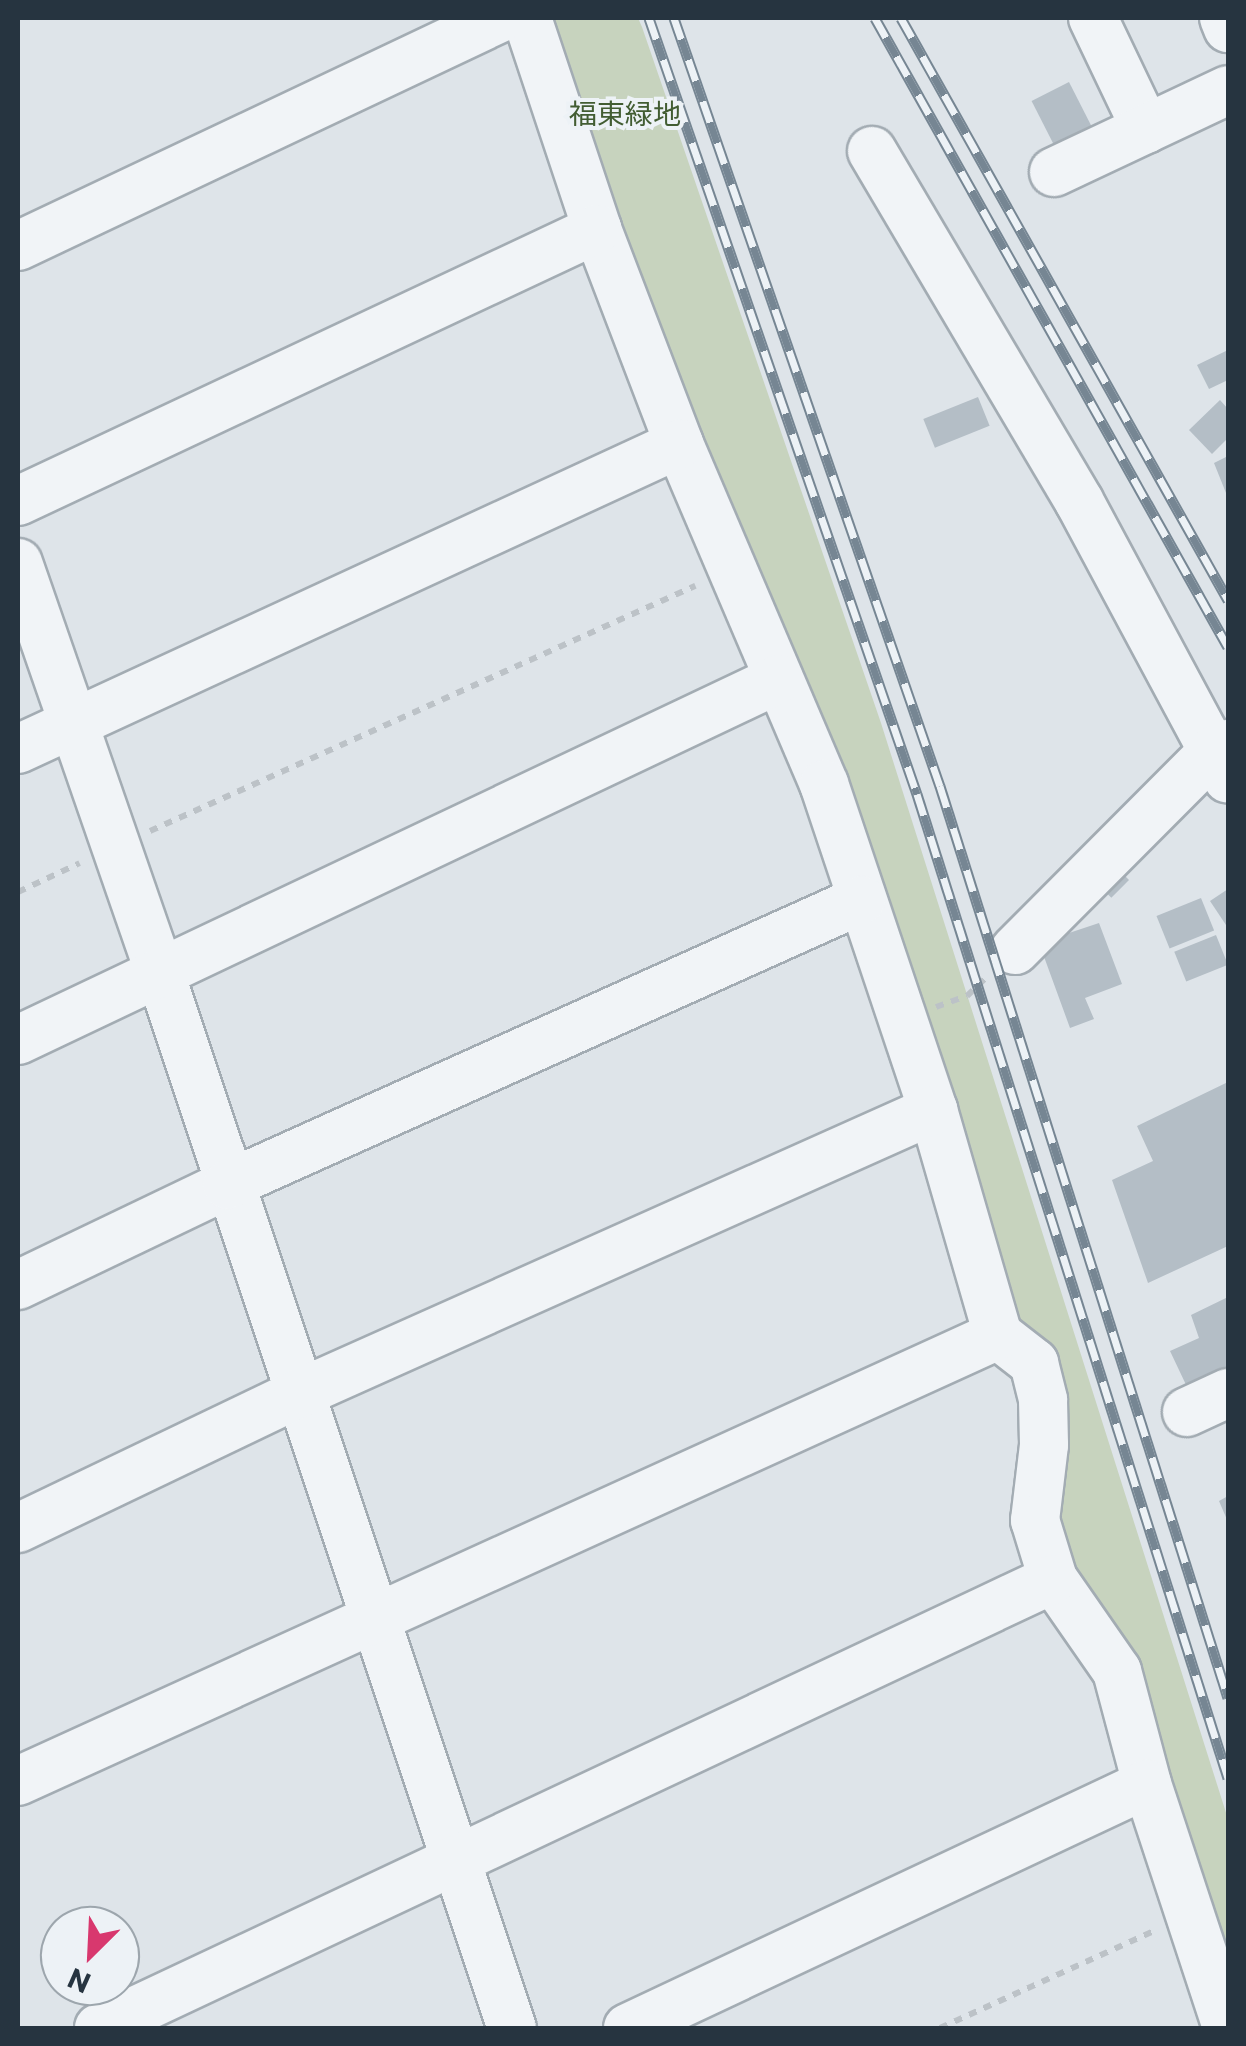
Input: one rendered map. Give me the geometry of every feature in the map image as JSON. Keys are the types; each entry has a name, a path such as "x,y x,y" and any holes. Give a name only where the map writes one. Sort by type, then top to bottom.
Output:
{"street":[{"path":"18,246 500,18"},
{"path":"527,18 598,229 679,444 824,784 933,1110 998,1335 1034,1363 1043,1400 1044,1445 1035,1520 1053,1579 1116,1671 1147,1784 1228,2028"},
{"path":"1093,18 1146,129"},
{"path":"1224,18 1228,28"},
{"path":"1054,172 1228,90"},
{"path":"872,151 1079,500 1223,758 1014,950"},
{"path":"18,501 598,229"},
{"path":"18,749 679,444"},
{"path":"18,563 160,973 227,1185 376,1616 512,2028"},
{"path":"18,1040 779,679"},
{"path":"18,1285 227,1185 860,900"},
{"path":"18,1528 298,1394 933,1110"},
{"path":"18,1782 998,1335"},
{"path":"98,2028 1053,1579"},
{"path":"628,2028 1147,1784"}],"path":[{"path":"18,892 732,570"},
{"path":"940,2028 1190,1914"}],"green space":[{"name":"福東緑地","path":"546,18 638,18 642,27 881,723 1228,1819 1228,1974 1050,1521 1052,1357 1042,1338 1020,1322 922,1014 647,313"}],"building":[{"path":"1069,82 1093,129 1056,148 1032,101"},
{"path":"1228,350 1228,380 1209,389 1197,365"},
{"path":"978,397 990,426 935,448 923,419"},
{"path":"1220,400 1228,409 1228,438 1212,454 1189,430"},
{"path":"1228,456 1228,498 1214,463"},
{"path":"1117,868 1129,880 1111,898 1099,886"},
{"path":"1228,889 1228,928 1210,901"},
{"path":"1201,898 1214,930 1170,948 1156,916"},
{"path":"1099,923 1122,984 1085,998 1094,1019 1070,1028 1039,943"},
{"path":"1216,935 1228,965 1186,982 1174,952"},
{"path":"1228,1082 1228,1246 1148,1283 1112,1180 1153,1161 1137,1126"},
{"path":"1228,1297 1228,1369 1188,1389 1170,1351 1199,1338 1191,1315"},
{"path":"1228,1496 1228,1522 1219,1501"}],"railway":[{"path":"649,18 917,794 1228,1778"},
{"path":"674,18 940,786 1228,1698"},
{"path":"875,18 1228,647"},
{"path":"901,18 1228,600"}]}
